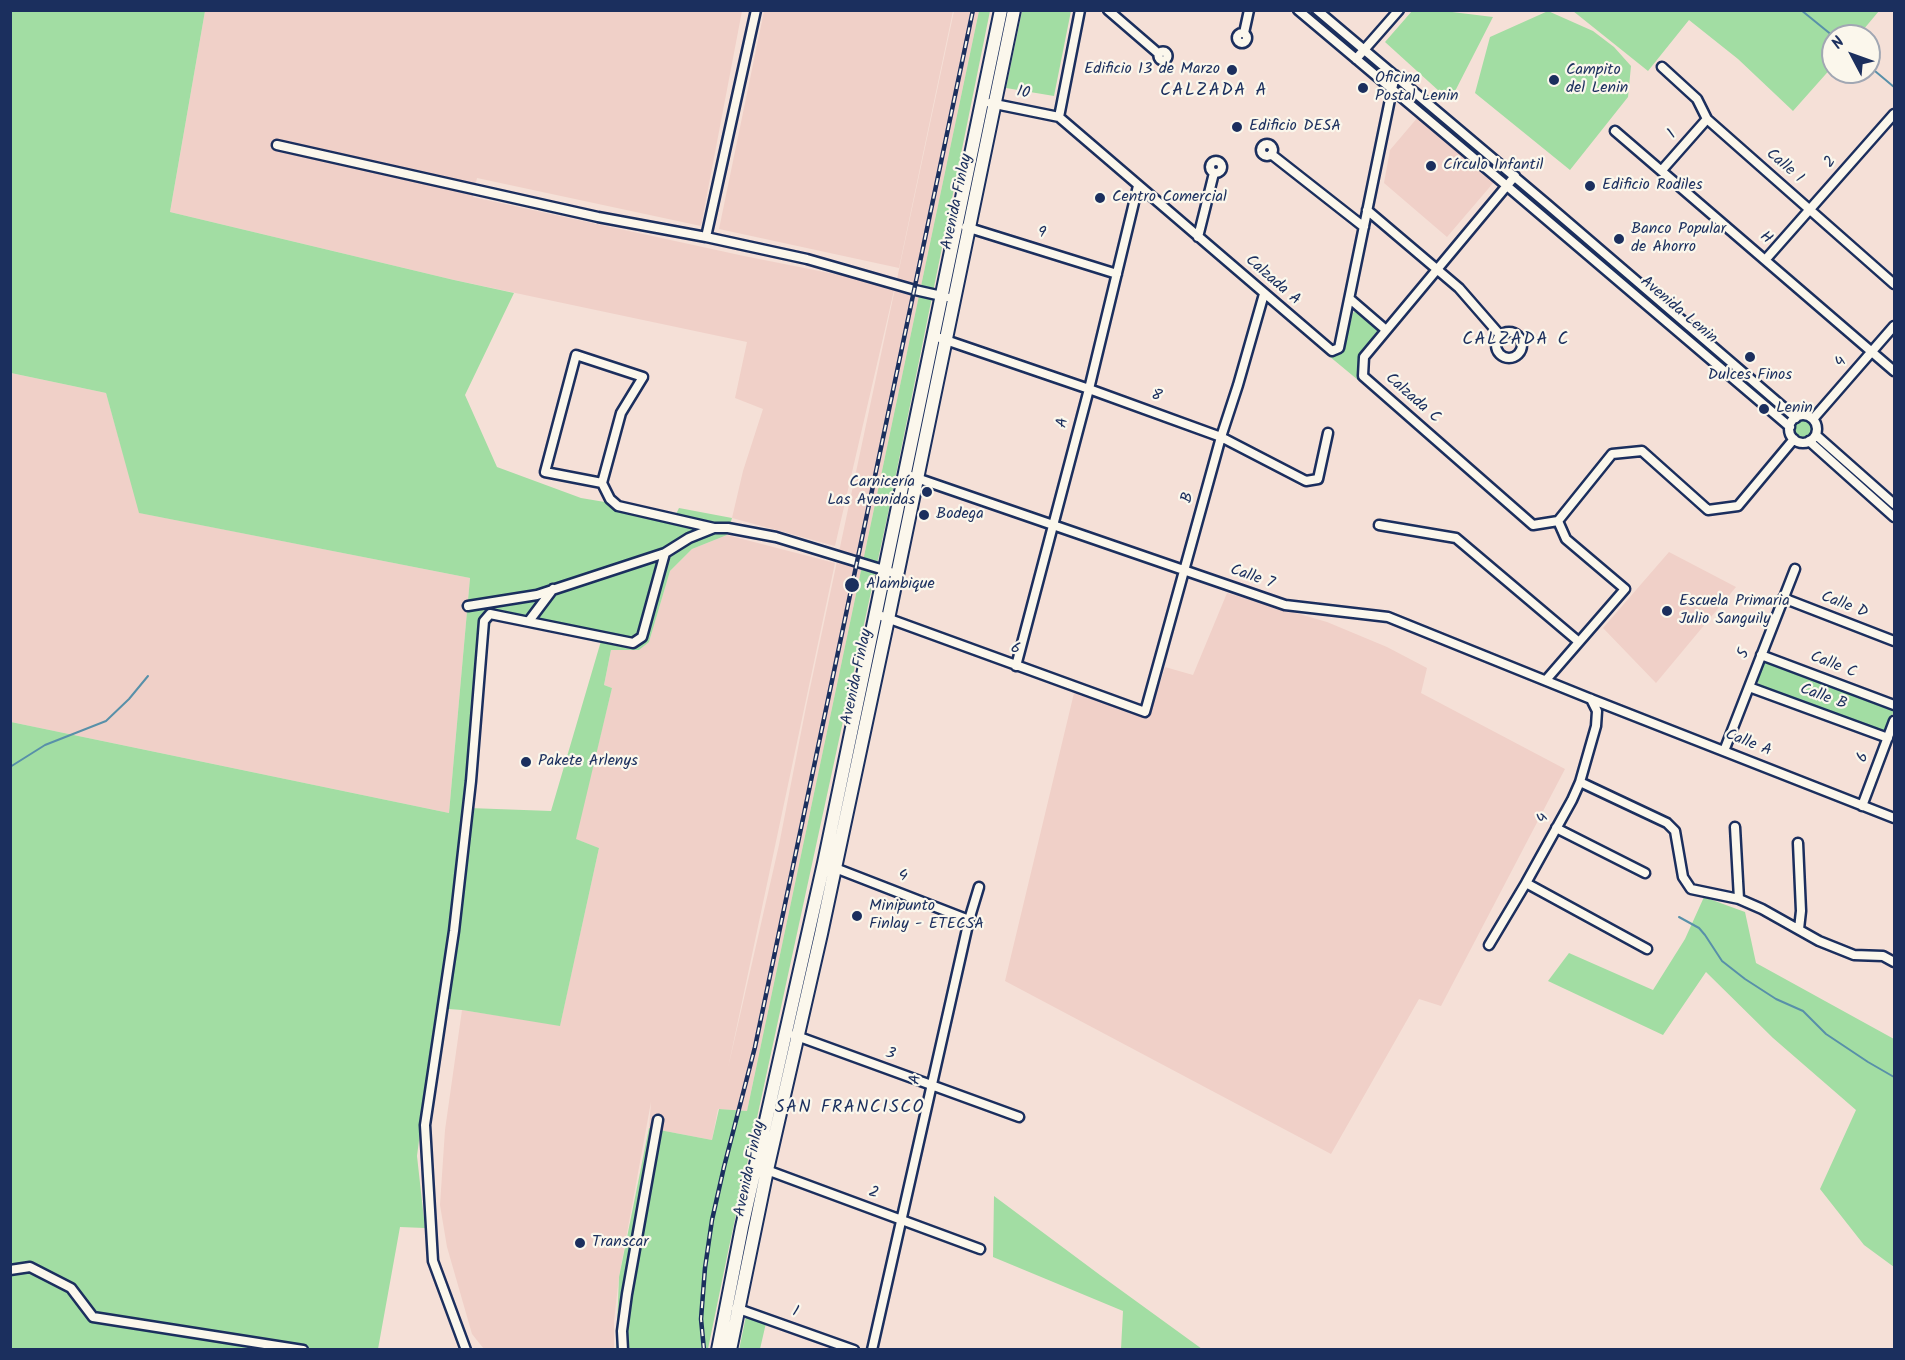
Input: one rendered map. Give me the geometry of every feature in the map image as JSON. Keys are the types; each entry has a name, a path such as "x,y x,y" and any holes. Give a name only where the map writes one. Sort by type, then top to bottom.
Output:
{"highway":[{"name":"Avenida Finlay","path":"730,1350 733,1308 761,1168 830,865 882,617 911,476 934,336 1001,10"},
{"name":"Avenida Finlay","path":"911,476 946,340 1014,10"},
{"name":"Avenida Finlay","path":"718,1350 733,1308"}],"street":[{"path":"706,237 756,10"},
{"path":"1059,117 1080,10"},
{"path":"1108,10 1159,54"},
{"path":"1244,33 1249,10"},
{"name":"Avenida Lenin","path":"1298,10 1790,427"},
{"name":"Avenida Lenin","path":"1317,10 1515,176 1796,418"},
{"path":"1356,59 1399,10"},
{"name":"Calle I","path":"1662,67 1697,99 1707,119 1894,284"},
{"name":"Calzada A","path":"1059,117 1332,351 1340,348 1395,75"},
{"name":"10","path":"982,101 1059,117"},
{"name":"2","path":"1766,260 1894,114"},
{"name":"1","path":"1662,170 1707,119"},
{"name":"H","path":"1615,131 1894,371"},
{"path":"277,145 598,217 807,259 955,299"},
{"path":"1271,154 1364,227"},
{"path":"1198,237 1214,173"},
{"name":"Calzada C","path":"1515,176 1364,357 1363,376 1533,525 1558,521"},
{"name":"A","path":"1016,666 1089,389 1137,186"},
{"path":"1367,210 1459,288 1500,335"},
{"name":"9","path":"956,224 1117,274"},
{"name":"B","path":"1145,712 1221,437 1264,294"},
{"path":"1350,299 1386,330"},
{"name":"4","path":"1813,419 1894,326"},
{"name":"8","path":"934,336 1221,437 1306,481 1318,479 1328,433"},
{"path":"602,483 545,472 576,355 643,377 621,412 602,483 610,499 618,506 714,528 728,528 776,537 891,573"},
{"path":"1805,416 1813,419 1817,427 1812,438 1801,443 1794,440 1790,427 1796,418 1805,416"},
{"path":"1812,438 1894,504"},
{"path":"1812,438 1894,517"},
{"path":"1546,680 1625,589 1566,539 1558,521 1612,454 1642,451 1708,510 1738,506 1794,440"},
{"name":"Calle 7","path":"911,476 1285,605 1388,617 1591,699"},
{"path":"1378,525 1456,538 1579,642"},
{"path":"468,606 554,589 665,553 689,538 714,528"},
{"path":"466,1350 433,1261 425,1125 455,920 471,781 484,621 490,614 633,643 642,637 665,553"},
{"name":"5","path":"1724,751 1795,569"},
{"path":"529,621 554,589"},
{"name":"Calle D","path":"1783,598 1894,641"},
{"name":"6","path":"882,617 1145,712"},
{"name":"Calle C","path":"1761,655 1894,705"},
{"name":"Calle B","path":"1749,687 1888,738"},
{"name":"4","path":"1489,945 1526,884 1580,782 1596,726 1597,711 1591,699"},
{"name":"Calle A","path":"1591,699 1894,818"},
{"name":"6","path":"1862,806 1894,721"},
{"path":"1580,782 1668,823 1675,831 1683,877 1691,889 1739,899 1762,909 1819,941 1854,955 1883,956 1894,962"},
{"path":"1735,827 1739,899"},
{"path":"1556,828 1645,873"},
{"path":"1798,843 1801,910 1799,929"},
{"name":"4","path":"830,865 969,920"},
{"path":"1526,884 1647,949"},
{"name":"A","path":"872,1350 969,920 979,887"},
{"name":"3","path":"791,1034 1019,1117"},
{"path":"623,1350 622,1331 627,1294 658,1120"},
{"name":"2","path":"761,1168 980,1249"},
{"path":"10,1270 30,1268 71,1288 93,1317 303,1350"},
{"name":"1","path":"733,1308 854,1350"}],"shaded area":[{"path":"205,11 742,11 701,226 477,178 473,197 744,256 895,286 835,546 732,518 743,471 763,409 735,398 747,342 454,280 170,212"},
{"path":"764,11 953,11 899,268 719,229"},
{"path":"954,11 979,11 747,1111 718,1109 712,1140 649,1128 651,1102 619,1277 614,1321 614,1349 484,1349 472,1334 447,1247 440,1205 445,1130 462,1010 560,1025 599,848 575,839 612,688 604,685 611,650 639,650 649,642 670,571 692,549 727,535 835,563 728,1068 779,845 806,707"},
{"name":"Círculo Infantil","path":"1418,117 1494,182 1447,237 1384,183 1390,150"},
{"path":"11,373 106,393 140,513 470,578 449,813 11,722"},
{"name":"Escuela Primaria Julio Sanguily","path":"1669,552 1736,587 1656,683 1603,628"},
{"path":"1227,593 1327,622 1387,647 1427,668 1421,693 1565,769 1441,1006 1419,999 1331,1154 1005,981 1074,693 1148,719 1165,667 1193,675"}],"green space":[{"path":"11,11 205,11 170,212 514,293 465,395 497,467 581,498 676,514 679,508 732,518 727,535 692,549 670,571 649,642 639,650 611,650 604,685 612,688 576,839 599,848 560,1026 436,1008 417,1156 425,1228 400,1227 378,1349 11,1349 11,722 449,813 470,578 139,513 106,393 11,373","holes":["491,619 601,641 551,811 469,808"]},
{"path":"979,11 990,11 889,509 708,1349 616,1350 619,1277 649,1128 712,1140 719,1109 747,1111"},
{"path":"1022,11 1071,11 1054,96 1006,88"},
{"path":"1412,11 1444,11 1493,17 1450,101 1385,42"},
{"name":"Campito del Lenin","path":"1548,11 1593,31 1614,47 1631,66 1628,97 1570,170 1475,93 1490,37"},
{"path":"1573,11 1879,11 1868,24 1821,24 1821,80 1793,111 1738,59 1689,20 1648,71"},
{"path":"1356,310 1379,329 1359,355 1358,380 1329,356 1343,351 1353,313"},
{"path":"1803,418 1813,425 1814,429 1807,439 1803,440 1793,433 1792,429 1799,419"},
{"path":"1767,661 1890,707 1893,713 1886,729 1881,732 1762,687 1757,679"},
{"path":"1704,897 1745,912 1756,963 1894,1039 1894,1267 1864,1245 1820,1189 1856,1110 1773,1038 1706,972 1663,1035 1548,981 1569,953 1653,990 1685,939"},
{"path":"994,1196 1202,1349 1121,1349 1123,1311 993,1257"},
{"path":"746,1316 766,1323 760,1349 739,1350"}],"waterway":[{"path":"1801,10 1821,26"},
{"path":"1881,76 1894,87"},
{"path":"10,767 45,745 106,721 129,699 148,676"},
{"path":"1679,917 1699,928 1722,961 1745,979 1776,999 1803,1011 1826,1034 1894,1077"}],"railway":[{"path":"704,1350 701,1319 712,1220 755,1047 973,10"}],"place":[{"name":"Edificio 13 de Marzo","path":"1232,70"},
{"name":"Campito del Lenin","path":"1554,80"},
{"name":"Oficina Postal Lenin","path":"1363,88"},
{"name":"Edificio DESA","path":"1237,127"},
{"name":"Círculo Infantil","path":"1431,166"},
{"name":"Edificio Rodiles","path":"1590,186"},
{"name":"Centro Comercial","path":"1100,198"},
{"name":"Banco Popular de Ahorro","path":"1619,239"},
{"name":"Dulces Finos","path":"1750,357"},
{"name":"Lenin","path":"1764,409"},
{"name":"Carnicería Las Avenidas","path":"927,492"},
{"name":"Bodega","path":"924,515"},
{"name":"Alambique","path":"852,585"},
{"name":"Escuela Primaria Julio Sanguily","path":"1667,611"},
{"name":"Pakete Arlenys","path":"526,762"},
{"name":"Minipunto Finlay - ETECSA","path":"857,916"},
{"name":"Transcar","path":"580,1243"}],"district":[{"name":"CALZADA A","path":"1214,92"},
{"name":"CALZADA C","path":"1516,341"},
{"name":"SAN FRANCISCO","path":"850,1109"}]}
